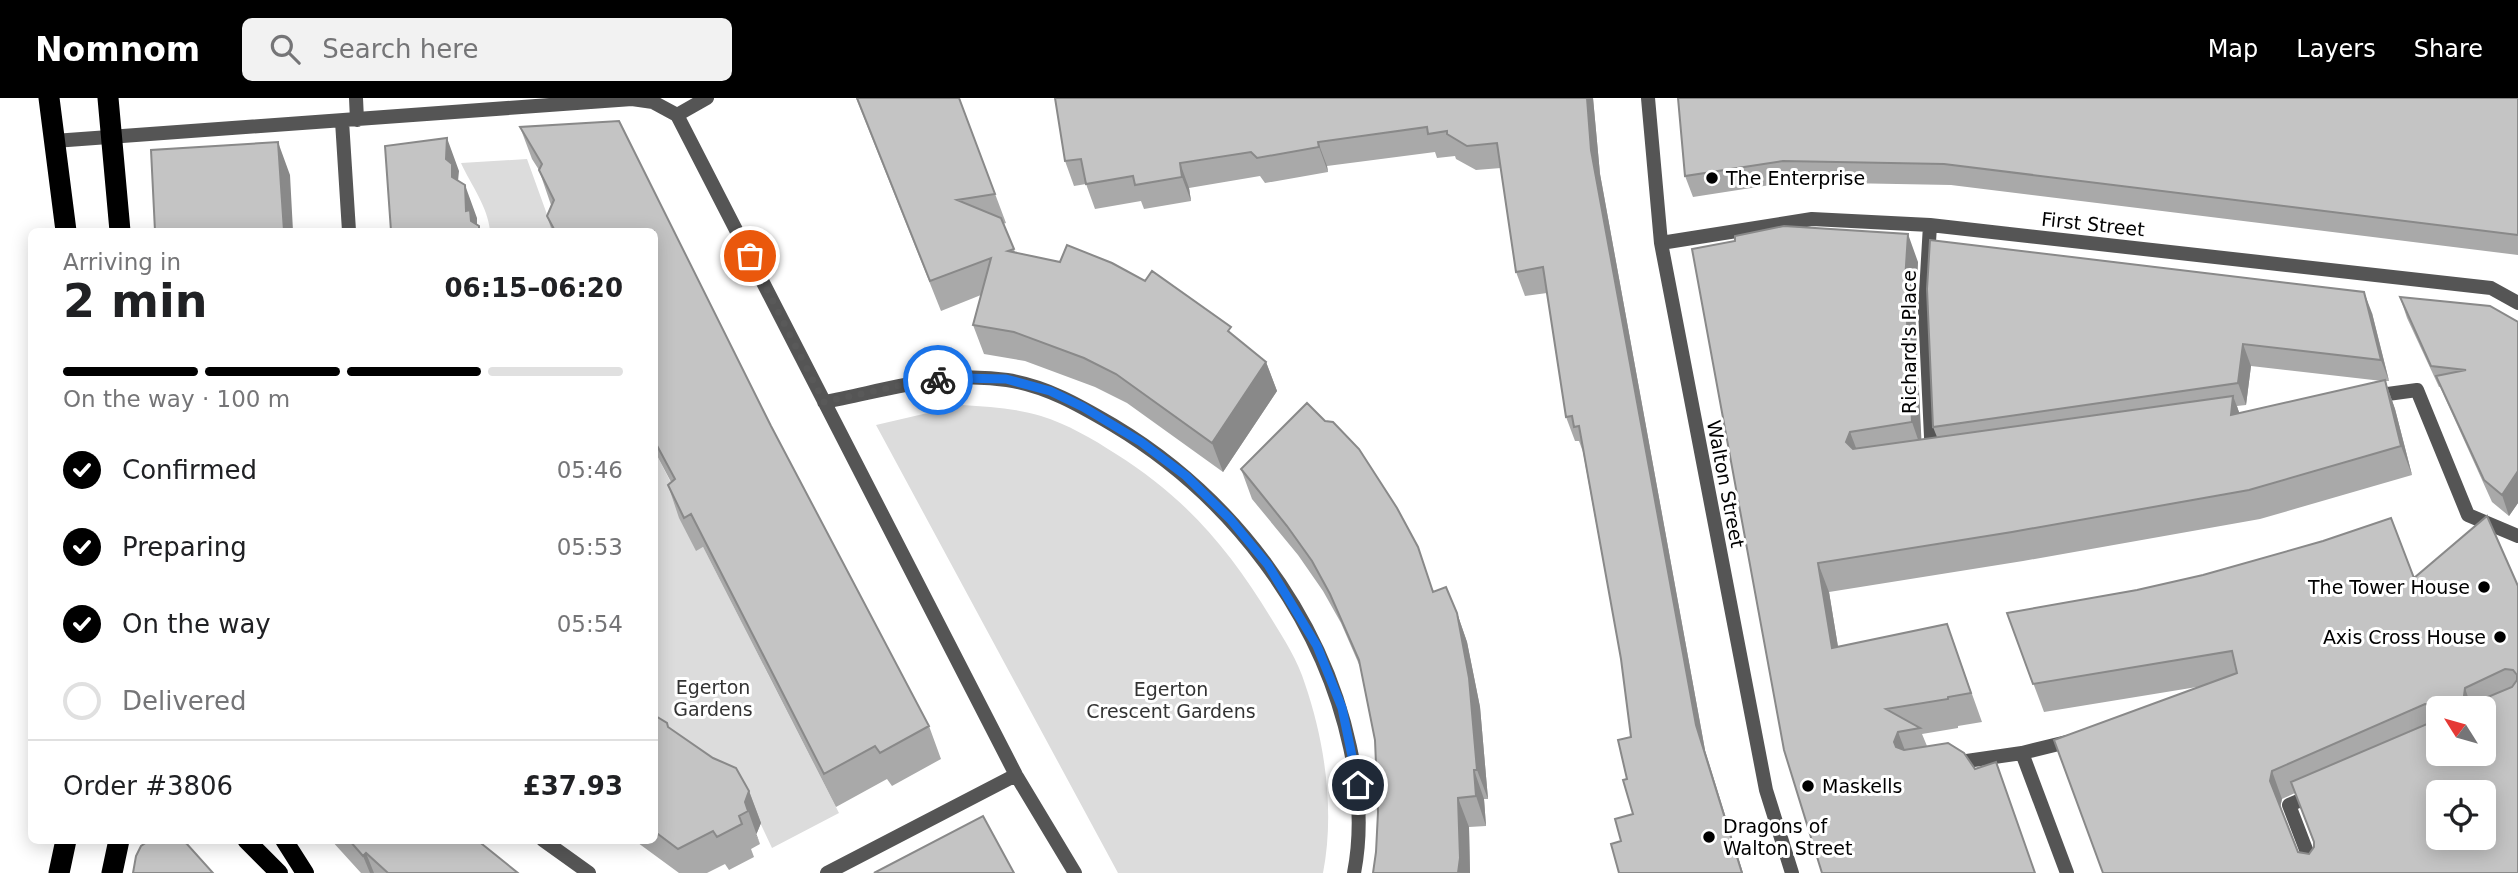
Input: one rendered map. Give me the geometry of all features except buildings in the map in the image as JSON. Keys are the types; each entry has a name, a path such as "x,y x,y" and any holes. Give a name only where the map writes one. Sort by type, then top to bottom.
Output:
{"highway":[{"path":"49,98 66,228"},
{"path":"108,98 120,228"},
{"path":"59,873 65,844"},
{"path":"112,873 117,844"}],"main road":[{"path":"250,844 279,873"},
{"path":"287,844 305,873"}],"street":[{"path":"349,228 350,120 356,98"},
{"path":"677,116 707,98"},
{"name":"Walton Street","path":"1648,98 1661,243 1766,790 1792,873"},
{"path":"54,141 632,99 653,100 677,116 1016,775 1074,873"},
{"name":"First Street","path":"1661,243 1812,219 1930,225 2491,288 2518,303"},
{"name":"Richard's Place","path":"1930,225 1924,310 1932,459"},
{"path":"824,402 920,381 1006,379 1050,391 1083,407 1141,442 1186,476 1230,519 1268,565 1317,646 1342,708 1358,785 1357,858 1354,873"},
{"path":"2363,398 2417,390 2468,515 2518,536"},
{"path":"1940,765 2022,753 2093,736"},
{"path":"2022,753 2067,873"},
{"path":"827,873 1016,775"},
{"path":"2315,873 2289,805 2326,789"},
{"path":"549,844 589,873"}],"green space":[{"path":"527,159 552,228 490,228 483,205 461,163"},
{"name":"Egerton Crescent Gardens","path":"962,405 1031,413 1089,437 1164,488 1204,527 1239,569 1286,642 1302,675 1312,706 1323,753 1328,802 1323,873 1118,873 876,425"},
{"name":"Egerton Gardens","path":"658,458 686,512 696,550 703,547 839,813 772,848 748,797 658,730"}],"way so far":[{"path":"750,256 824,402 920,381 938,380"}],"place":[{"name":"The Enterprise","path":"1712,178"},
{"name":"The Tower House","path":"2484,587"},
{"name":"Axis Cross House","path":"2500,637"},
{"name":"Maskells","path":"1808,786"},
{"name":"Dragons of Walton Street","path":"1709,837"}],"route":[{"path":"938,380 1006,379 1050,391 1083,407 1141,442 1186,476 1230,519 1268,565 1317,646 1342,708 1358,785"}]}
